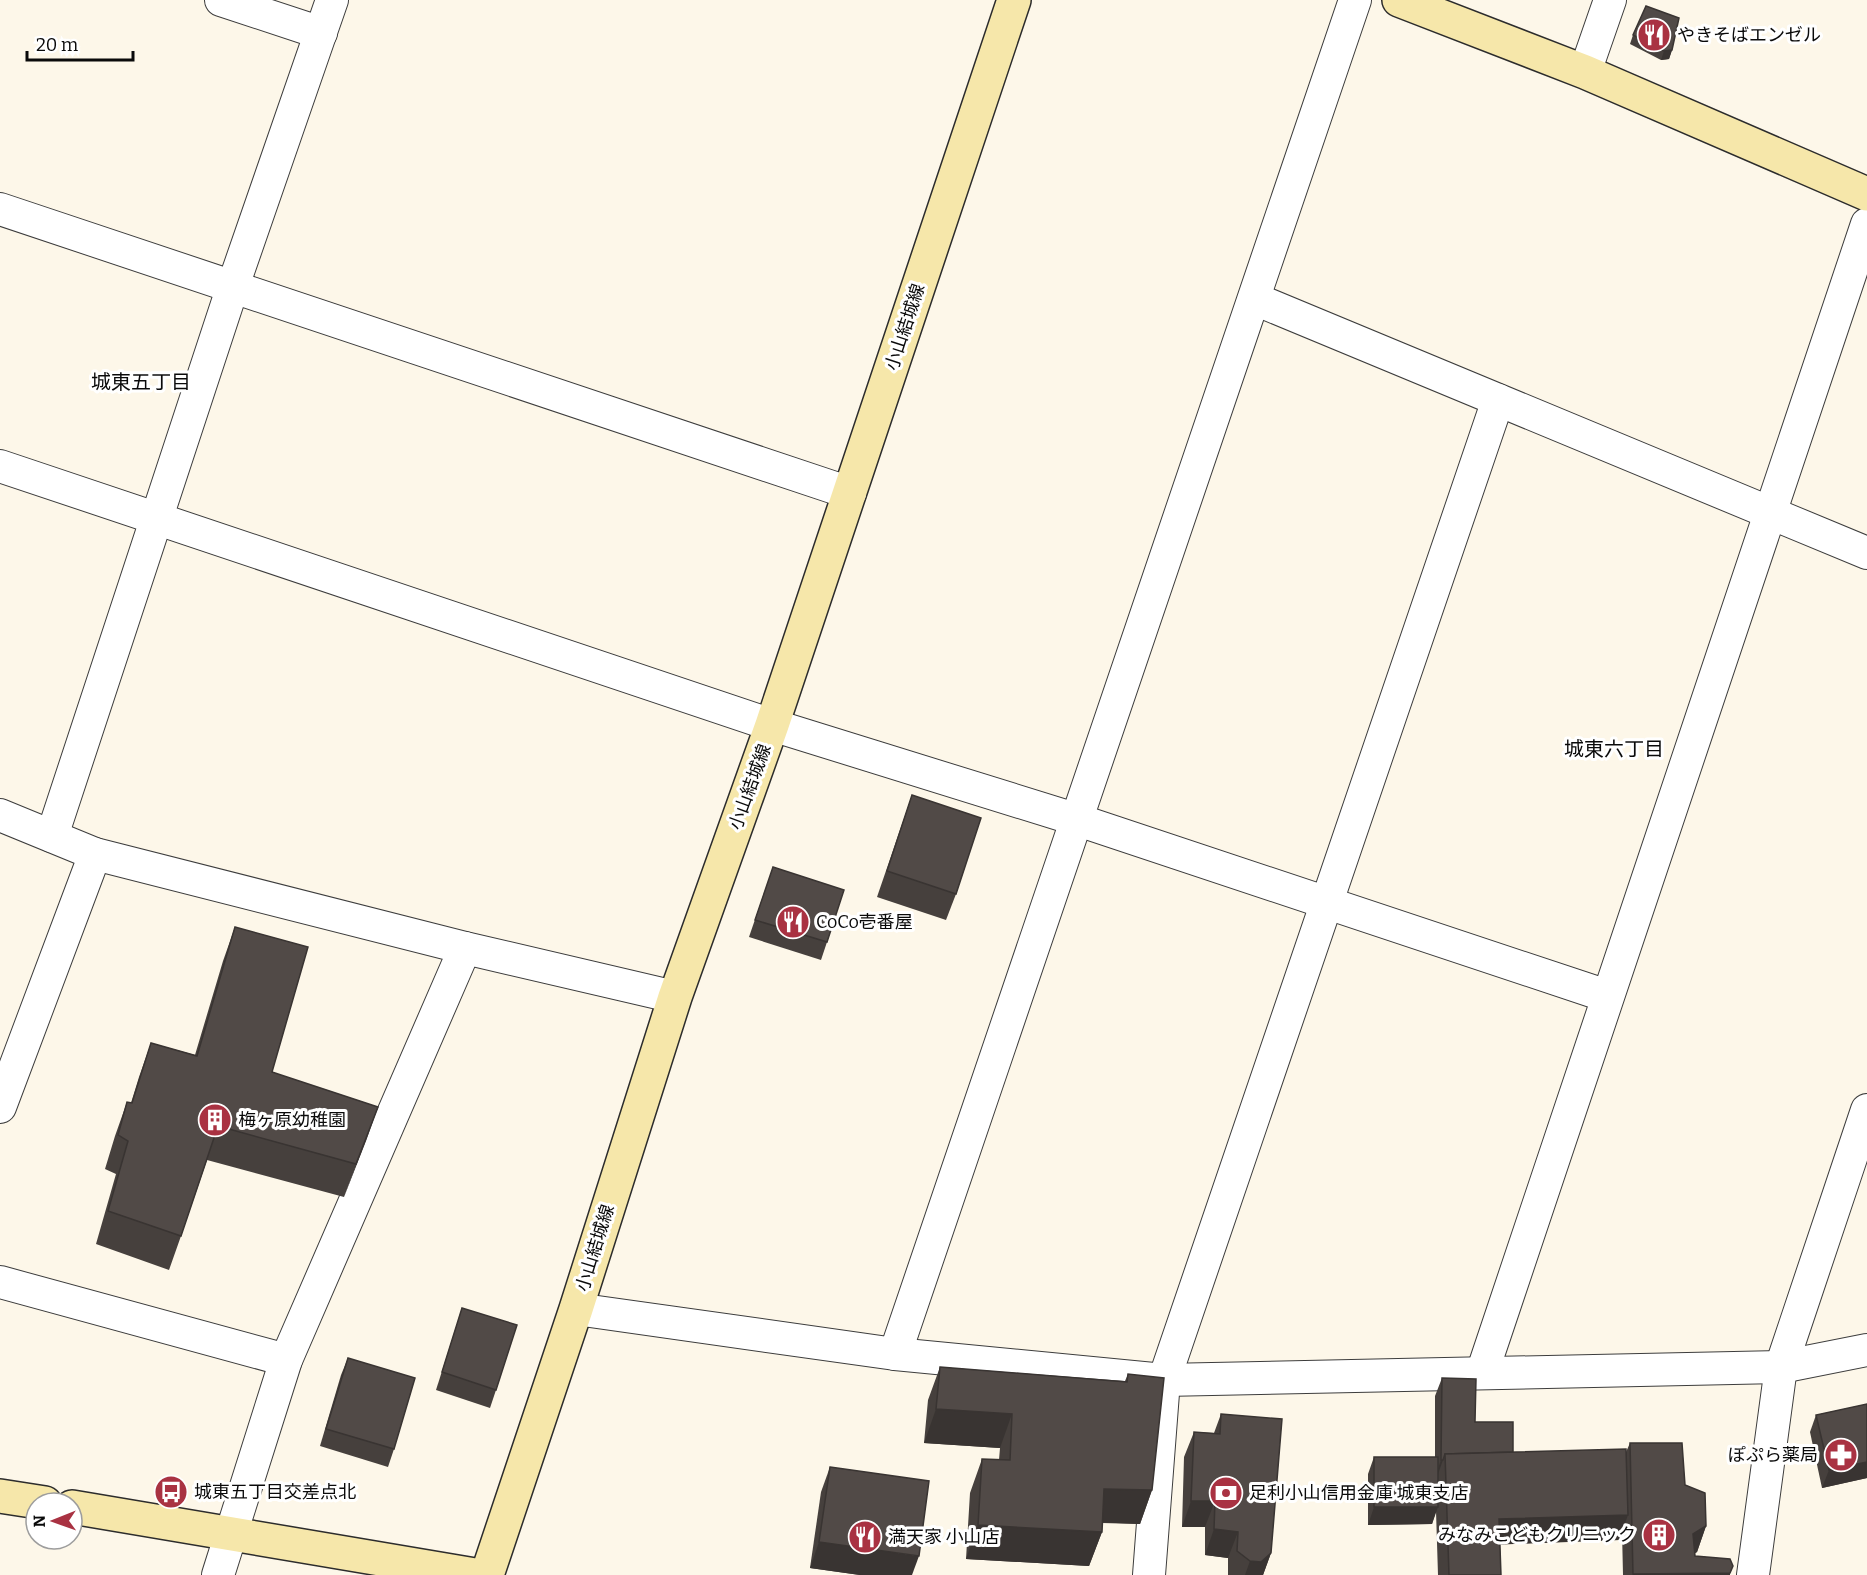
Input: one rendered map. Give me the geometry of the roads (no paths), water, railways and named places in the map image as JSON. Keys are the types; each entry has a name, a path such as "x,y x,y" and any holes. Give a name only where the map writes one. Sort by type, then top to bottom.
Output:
{"main road":[{"name":"小山結城線","path":"487,1575 576,1309 675,997 772,725 1014,0"},
{"path":"1399,0 1585,72 1867,194"},
{"path":"0,1496 24,1500"},
{"path":"84,1510 475,1575"}],"street":[{"path":"221,0 321,33"},
{"path":"52,836 233,286 333,0"},
{"path":"895,1354 1355,0"},
{"path":"1585,72 1610,0"},
{"path":"0,209 850,493"},
{"path":"1482,1373 1867,224"},
{"path":"1255,299 1867,553"},
{"path":"1149,1575 1164,1380 1329,903 1498,400"},
{"path":"0,466 772,725 1078,820 1607,996"},
{"path":"0,815 95,854 465,948 675,997"},
{"path":"0,1107 95,854"},
{"path":"218,1575 286,1360 465,948"},
{"path":"1753,1575 1781,1367 1867,1110"},
{"path":"0,1282 286,1360"},
{"path":"576,1309 895,1354 1164,1380 1781,1367 1867,1350"}],"place":[{"name":"やきそばエンゼル","path":"1654,35"},
{"name":"CoCo壱番屋","path":"793,922"},
{"name":"梅ヶ原幼稚園","path":"215,1120"},
{"name":"ぽぷら薬局","path":"1841,1455"},
{"name":"城東五丁目交差点北","path":"171,1492"},
{"name":"足利小山信用金庫 城東支店","path":"1226,1493"},
{"name":"みなみこどもクリニック","path":"1659,1535"},
{"name":"満天家 小山店","path":"865,1537"}],"district":[{"name":"城東五丁目","path":"141,382"},
{"name":"城東六丁目","path":"1614,749"}]}
